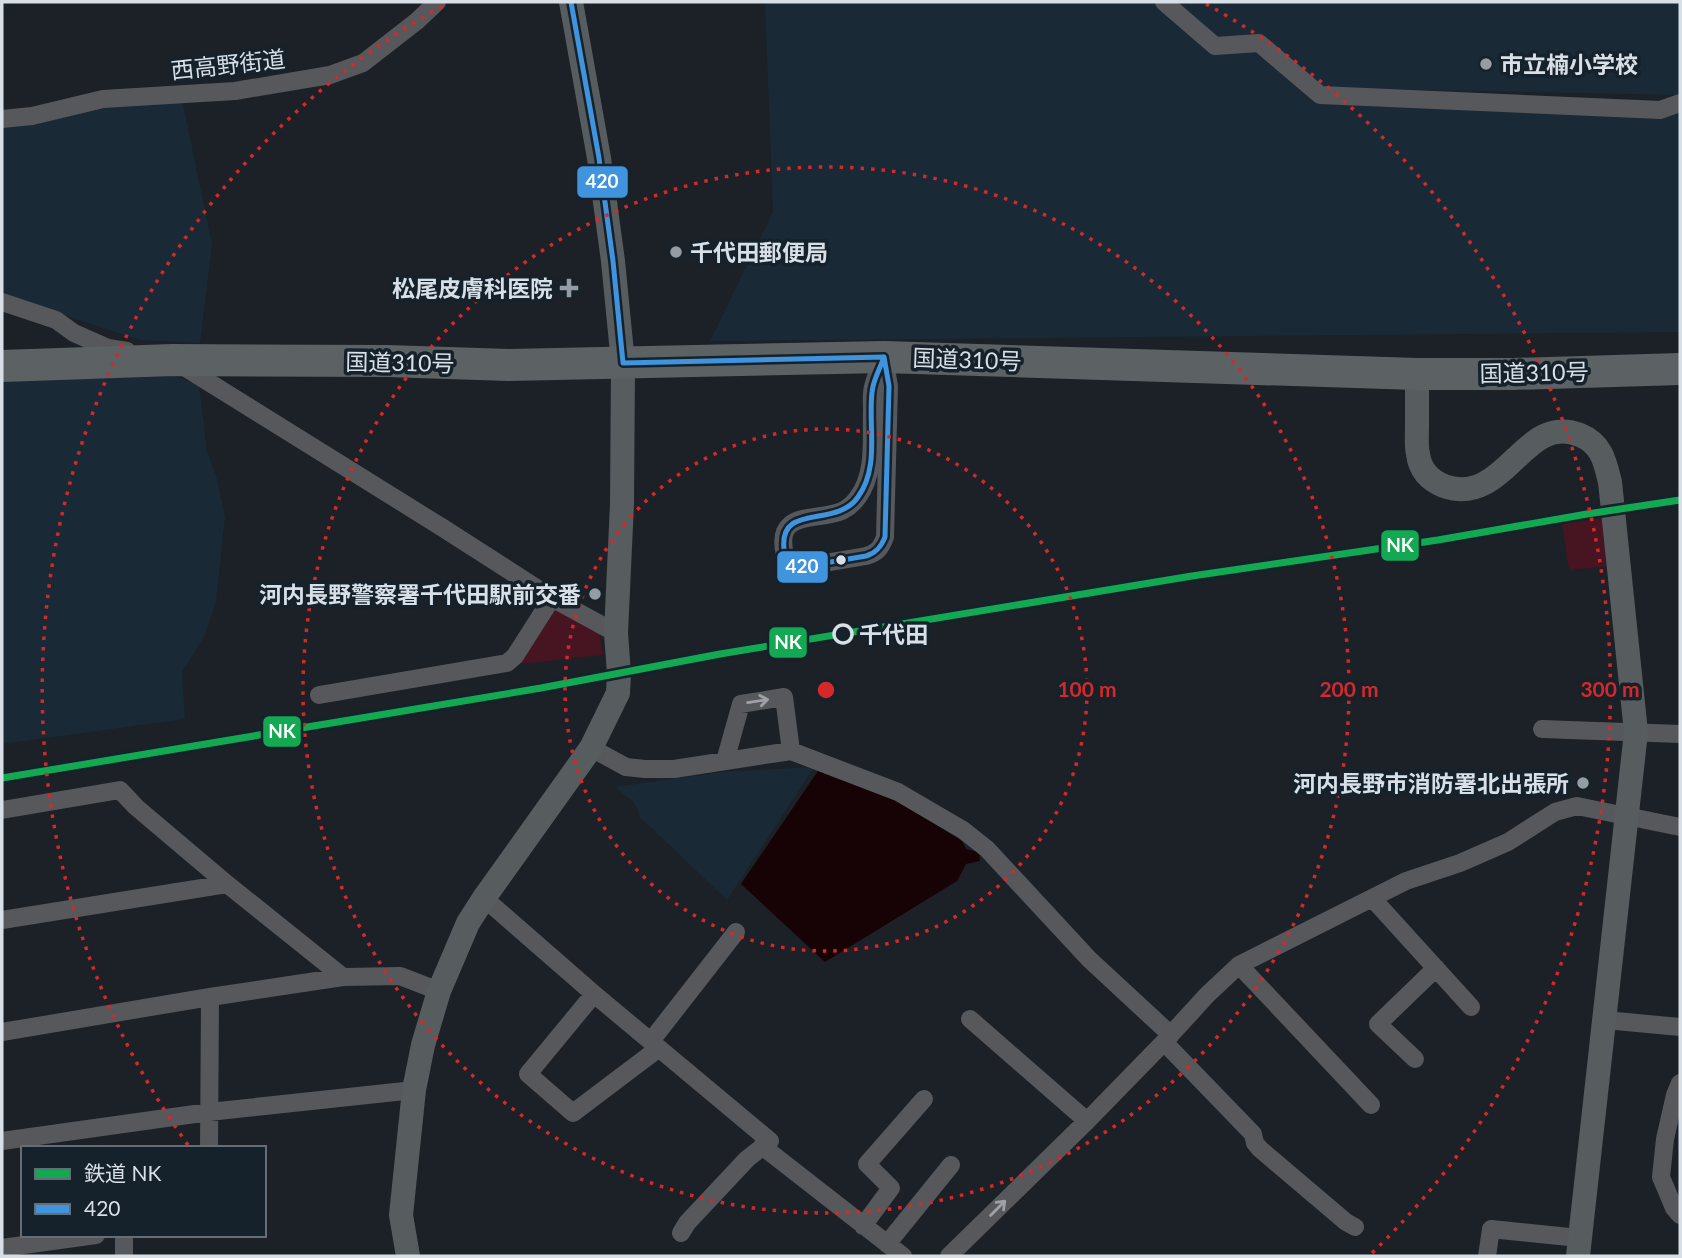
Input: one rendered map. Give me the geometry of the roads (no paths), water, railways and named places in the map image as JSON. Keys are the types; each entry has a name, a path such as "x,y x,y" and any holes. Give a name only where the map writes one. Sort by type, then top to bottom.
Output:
{"highway":[{"name":"国道310号","path":"2,366 173,360 387,361 509,365 884,357 1417,373 1513,374 1680,369"}],"street":[{"name":"西高野街道","path":"2,118 32,116 103,99 235,90 330,75 363,63 437,2"},
{"path":"408,1256 401,1215 414,1090 423,1045 439,990 468,923 591,748 618,693 616,633 622,504 623,363 599,158 571,2"},
{"path":"1164,2 1215,46 1259,43 1320,95 1660,110 1680,103"},
{"path":"2,302 56,320 74,333 108,348 173,360 552,598 616,633"},
{"path":"884,357 889,386 885,537 882,546 875,553 866,556 801,567 794,565 785,555 784,535 791,523 843,510 853,504 866,484 871,456 873,388 884,357"},
{"path":"1417,373 1418,454 1423,471 1437,483 1457,489 1483,485 1494,479 1535,442 1553,433 1576,433 1597,446 1605,459 1610,482 1636,732 1578,1247 1493,1220 1487,1256"},
{"path":"319,695 506,663 515,656 552,598"},
{"path":"725,761 741,704 785,697 792,751"},
{"path":"1542,729 1680,734"},
{"path":"591,748 626,767 674,769 792,751 898,793 963,830 987,849 1167,1039 1252,1134 1256,1146 1355,1227"},
{"path":"2,810 120,790 136,807 227,884 343,977"},
{"path":"949,1256 1087,1121 1239,965 1406,881 1461,863 1508,842 1555,812 1577,806 1680,827"},
{"path":"2,920 227,884"},
{"path":"484,898 770,1141 747,1158 687,1223 681,1233"},
{"path":"1372,898 1471,1007"},
{"path":"594,994 528,1074 573,1113 655,1044 736,932"},
{"path":"1239,965 1371,1105"},
{"path":"1415,1059 1378,1024 1436,968"},
{"path":"2,1032 343,977 400,976 439,990"},
{"path":"209,1146 210,997"},
{"path":"970,1019 1087,1121"},
{"path":"1605,1020 1680,1027"},
{"path":"1680,1083 1665,1139 1661,1177 1674,1208 1680,1215"},
{"path":"2,1142 209,1112 414,1090"},
{"path":"863,1226 891,1188 867,1164 924,1099"},
{"path":"762,1146 903,1256"},
{"path":"887,1244 951,1166"},
{"path":"2,1248 82,1237"},
{"path":"124,1237 124,1256"}],"rail line":[{"name":"NK","path":"2,778 541,688 720,654 1192,576 1438,540 1680,500"}],"place":[{"name":"市立楠小学校","path":"1486,64"},
{"name":"千代田郵便局","path":"676,252"},
{"name":"松尾皮膚科医院","path":"569,288"},
{"name":"河内長野警察署千代田駅前交番","path":"595,594"},
{"name":"千代田","path":"843,634"},
{"name":"河内長野市消防署北出張所","path":"1583,783"}]}
